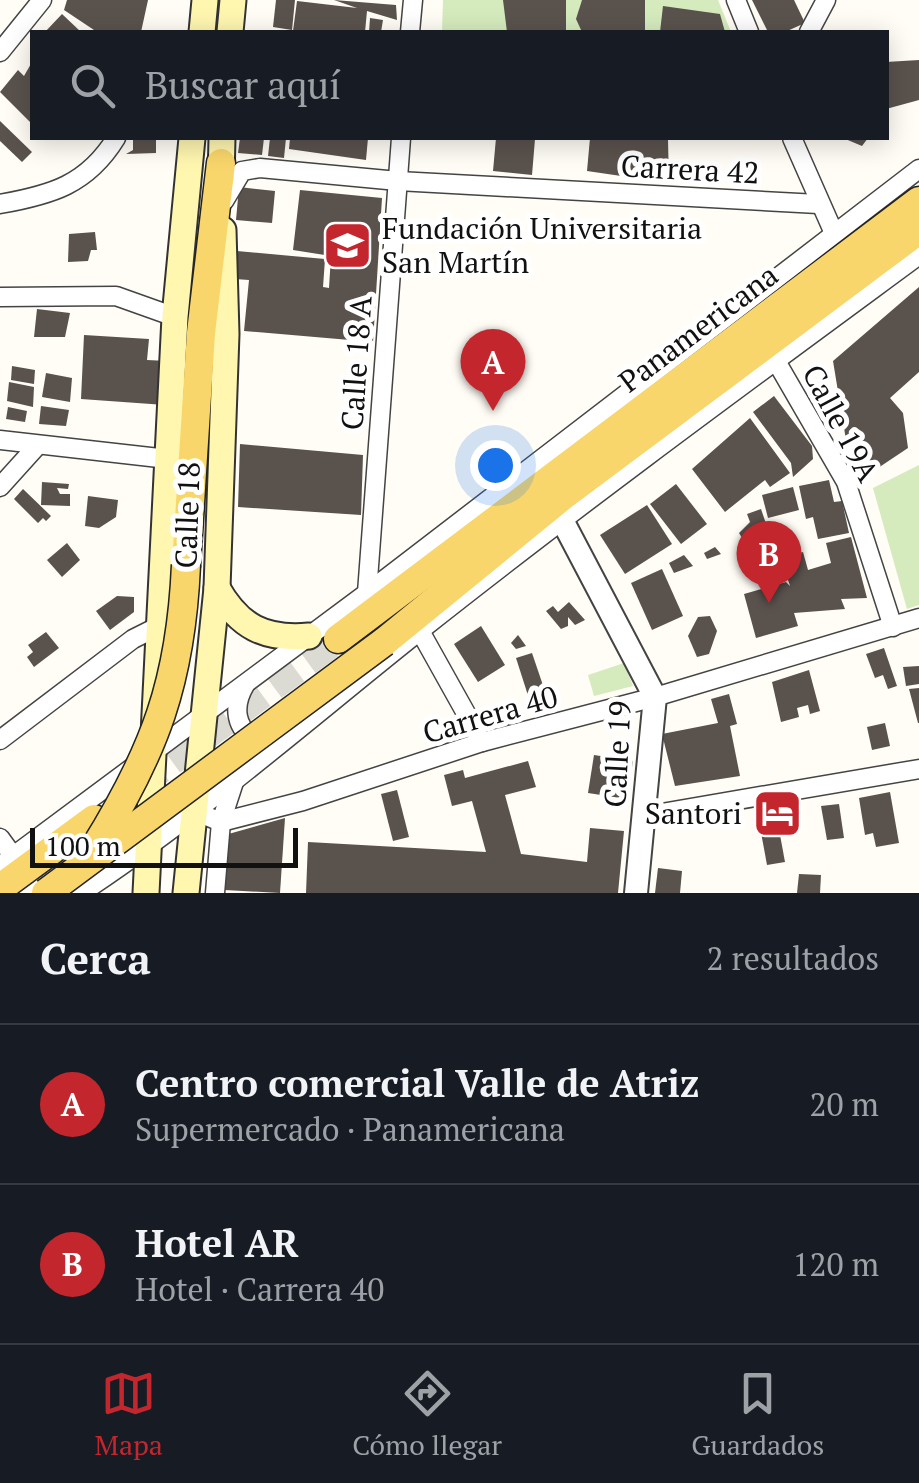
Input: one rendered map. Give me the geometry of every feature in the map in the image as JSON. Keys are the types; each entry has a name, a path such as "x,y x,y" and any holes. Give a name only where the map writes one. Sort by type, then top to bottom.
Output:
{"main road":[{"path":"202,30 206,0"},
{"path":"230,30 233,0"},
{"name":"Calle 18","path":"146,893 175,316 192,140"},
{"path":"86,863 146,756 170,695 184,631 201,333 222,150"},
{"name":"Calle 18","path":"186,893 217,588 226,334 222,150"},
{"name":"Panamericana","path":"338,639 919,201"},
{"path":"46,893 384,642 564,495 919,230"},
{"path":"217,588 231,612 254,630 280,638 309,636"},
{"path":"0,888 94,819"}],"street":[{"path":"0,52 42,0"},
{"path":"410,30 413,0"},
{"path":"736,0 749,30"},
{"path":"806,0 812,27"},
{"path":"812,27 826,0"},
{"path":"0,204 70,188 90,172 114,140"},
{"name":"Calle 18 A","path":"367,593 401,140"},
{"path":"793,140 833,231"},
{"name":"Carrera 42","path":"222,206 242,171 260,168 398,181 818,204"},
{"path":"0,838 7,861 367,593 833,231 919,169"},
{"path":"81,893 148,849 284,745 420,631 562,520 919,256"},
{"path":"6,296 116,296 175,316"},
{"name":"Calle 19A","path":"776,361 846,482 893,627"},
{"path":"0,440 168,459"},
{"path":"0,486 37,446"},
{"name":"Calle 19","path":"562,520 655,697 636,893"},
{"name":"Carrera 40","path":"222,822 303,801 482,742 655,697 919,618"},
{"path":"0,740 133,639 159,626"},
{"path":"420,631 482,742"},
{"path":"246,684 238,698 242,729 253,740 284,745"},
{"path":"644,816 919,769"},
{"path":"214,893 222,822 234,782"},
{"path":"194,811 222,822"}],"green space":[{"path":"443,0 718,0 730,30 442,30"},
{"path":"919,465 919,605 907,609 873,488"},
{"path":"624,663 633,686 594,696 588,675"}],"building":[{"path":"67,0 148,0 141,30 94,30 64,10"},
{"path":"276,0 295,0 292,30 273,27"},
{"path":"334,0 396,5 397,20 367,11 365,30 293,30 297,1 357,8"},
{"path":"503,0 566,0 566,30 507,30"},
{"path":"582,0 645,0 645,30 581,30 576,19"},
{"path":"752,0 794,0 805,23 789,30 767,30"},
{"path":"663,6 720,14 724,30 660,30"},
{"path":"62,14 79,30 47,30"},
{"path":"370,18 383,20 381,30 369,30"},
{"path":"919,60 919,100 889,108 889,62"},
{"path":"30,66 30,122 0,92 18,70 24,76"},
{"path":"0,121 32,152 22,162 0,141"},
{"path":"133,140 156,140 156,153 126,154 133,150"},
{"path":"240,140 264,140 262,155 238,153"},
{"path":"270,140 286,140 284,158 268,156"},
{"path":"290,140 368,140 366,160 289,149"},
{"path":"496,140 535,140 532,175 493,171"},
{"path":"590,140 668,140 669,183 587,171"},
{"path":"239,187 275,191 272,223 236,220"},
{"path":"300,190 382,198 373,342 244,331 249,280 235,279 237,251 325,259 323,287 329,288 331,256 293,250"},
{"path":"95,232 97,250 91,250 88,261 68,262 69,234"},
{"path":"919,287 919,372 890,398 903,413 908,448 878,468 846,440 833,361"},
{"path":"37,309 70,313 65,337 34,337"},
{"path":"84,335 149,339 147,360 168,361 165,405 81,399"},
{"path":"12,366 35,370 34,384 11,380"},
{"path":"46,373 72,378 70,402 42,397"},
{"path":"9,382 34,387 33,407 7,401"},
{"path":"774,396 812,446 813,459 793,477 791,463 753,412"},
{"path":"41,406 69,410 66,426 39,424"},
{"path":"8,407 27,411 25,422 6,419"},
{"path":"750,418 790,473 770,487 765,480 725,512 692,469"},
{"path":"240,444 363,455 361,515 238,507"},
{"path":"829,480 834,502 842,501 849,533 818,539 813,517 806,519 799,486"},
{"path":"42,482 69,484 68,489 57,488 60,494 70,494 70,506 41,505"},
{"path":"676,484 707,524 681,544 650,504"},
{"path":"793,487 799,510 768,518 762,495"},
{"path":"23,489 51,516 46,521 43,518 38,523 14,499"},
{"path":"88,496 118,500 116,517 99,528 85,526"},
{"path":"647,505 672,544 625,574 600,535"},
{"path":"761,509 774,547 752,554 739,533 750,522 747,514"},
{"path":"851,537 867,598 841,599 845,609 794,613 798,626 756,638 744,594 786,582 790,586 781,558 803,552 808,570 831,563 826,543"},
{"path":"67,543 80,560 62,577 47,560"},
{"path":"715,547 721,554 707,559 704,553"},
{"path":"684,555 693,566 674,573 669,563"},
{"path":"662,569 683,616 652,630 631,583"},
{"path":"117,596 134,597 134,612 110,630 96,611"},
{"path":"569,602 585,620 575,625 568,617 568,626 561,629 546,611 553,606 558,612"},
{"path":"710,616 717,631 709,654 697,657 688,636 698,617"},
{"path":"481,626 505,665 478,682 454,644"},
{"path":"46,632 59,648 34,667 27,657 33,652 28,645"},
{"path":"518,635 526,646 516,649 511,643"},
{"path":"884,648 897,686 888,689 883,675 875,678 866,654"},
{"path":"532,653 550,706 533,711 516,658"},
{"path":"919,666 919,684 906,686 903,667"},
{"path":"809,670 820,711 810,714 808,705 797,708 799,717 781,722 772,682"},
{"path":"919,688 919,723 918,723 909,689"},
{"path":"729,694 737,724 730,726 740,776 675,786 662,734 718,723 711,699"},
{"path":"885,723 890,746 872,750 867,727"},
{"path":"594,755 633,761 627,799 588,793"},
{"path":"528,761 536,787 505,795 521,854 587,862 590,828 624,831 618,893 306,893 308,842 486,852 472,801 452,806 444,775 463,770 465,778"},
{"path":"397,790 409,837 393,841 381,794"},
{"path":"890,792 899,843 876,847 873,833 865,835 859,798"},
{"path":"839,804 844,838 827,840 821,806"},
{"path":"776,813 785,862 767,865 758,816"},
{"path":"285,818 280,893 225,890 225,835"},
{"path":"658,868 682,871 680,893 655,893"},
{"path":"799,874 821,875 820,893 797,893"}],"tunnel":[{"path":"138,786 338,639"}],"place":[{"name":"Fundación Universitaria San Martín","path":"347,245"},
{"name":"Centro comercial Valle de Atriz","path":"493,411"},
{"name":"Hotel AR","path":"769,603"},
{"name":"Santori","path":"777,813"}]}
